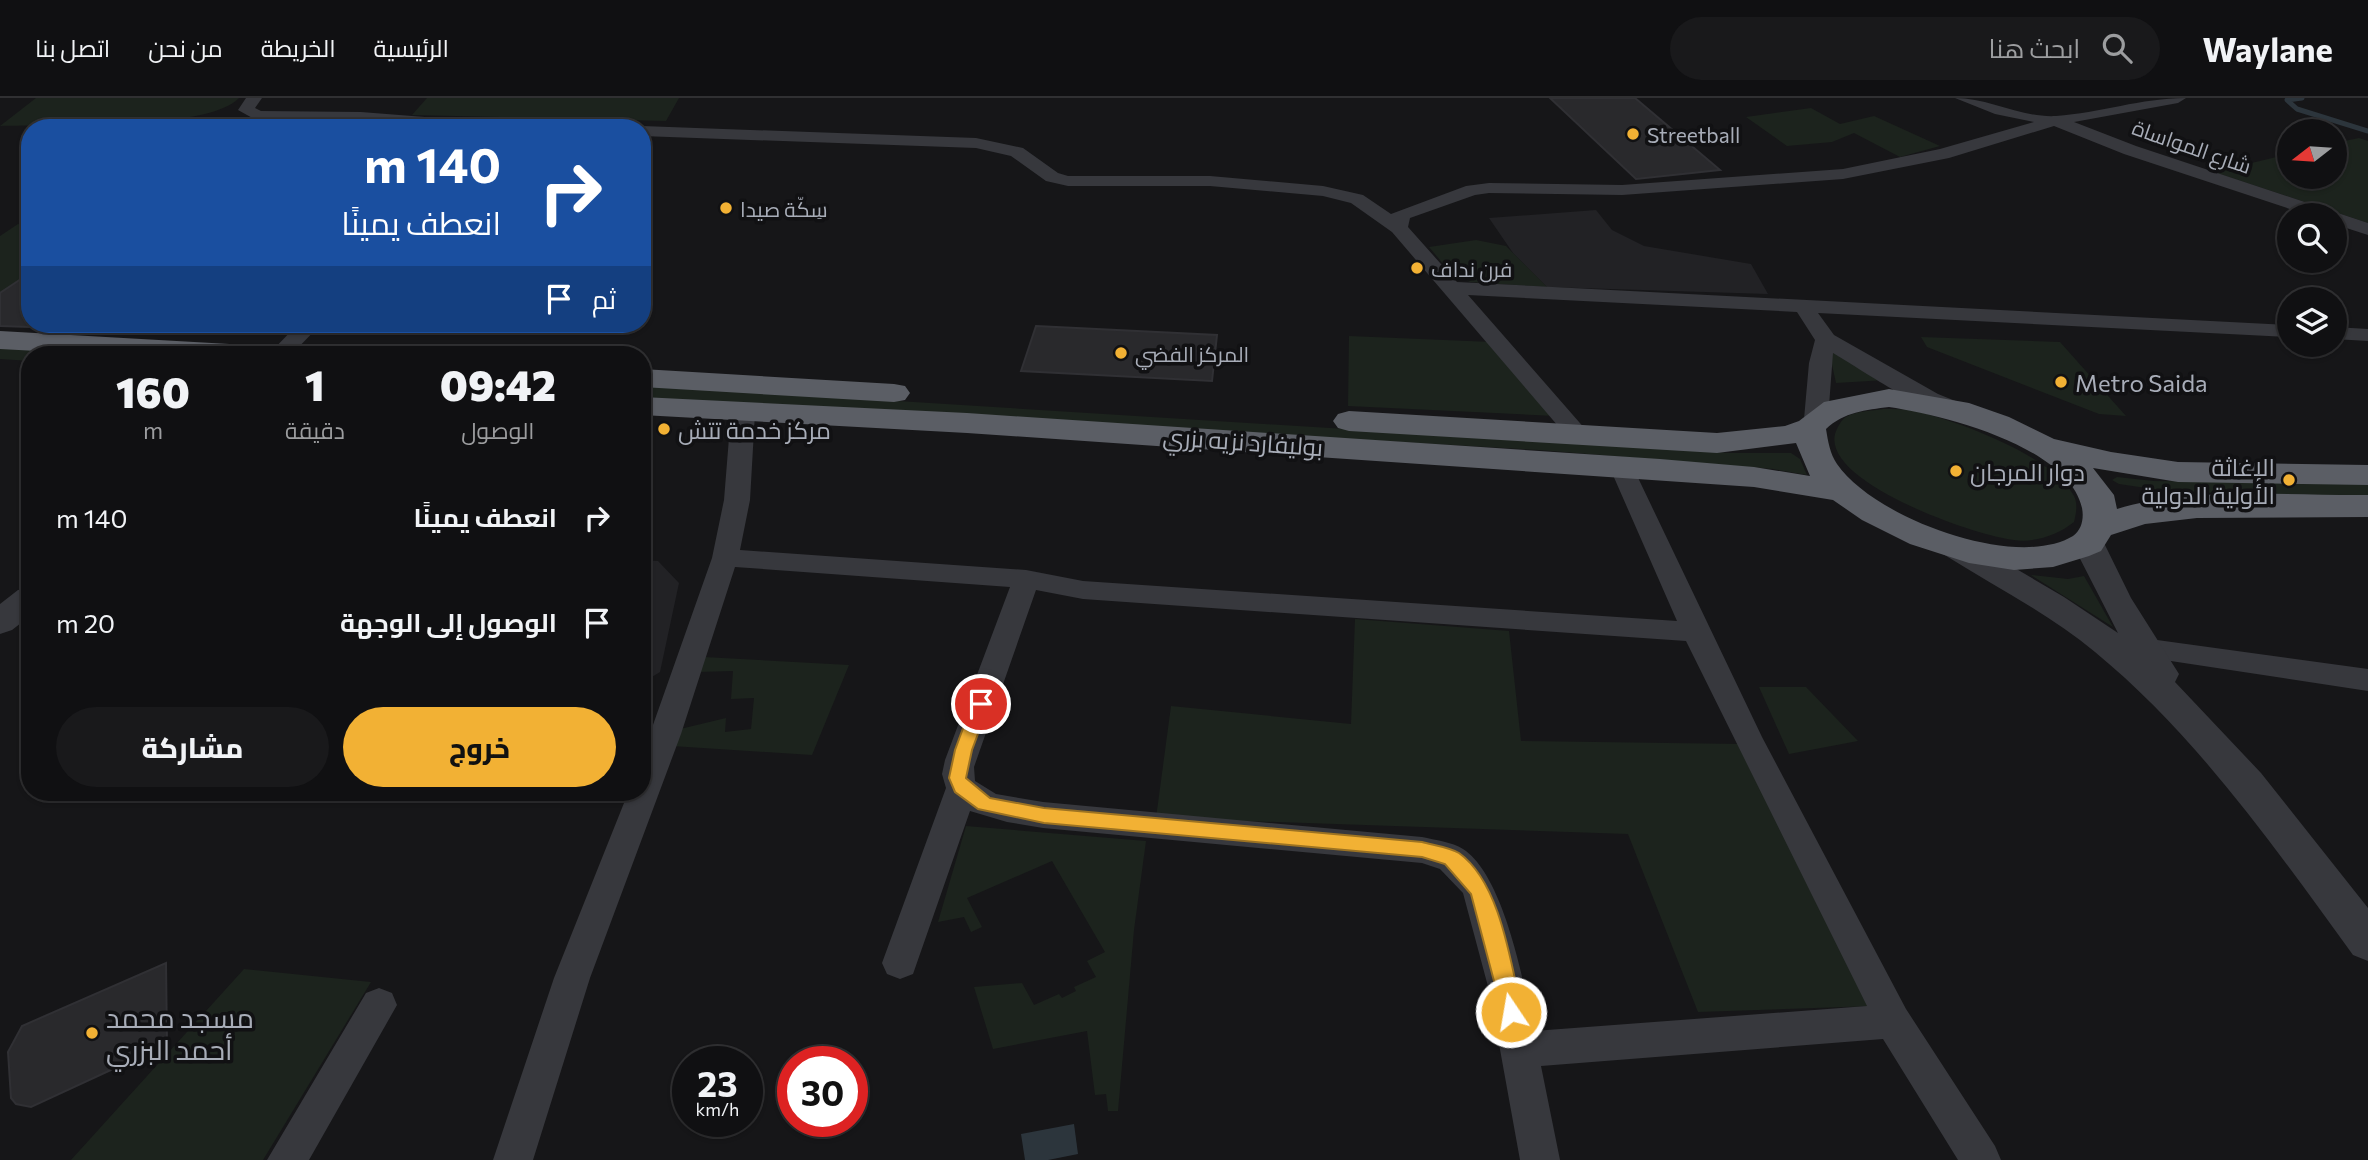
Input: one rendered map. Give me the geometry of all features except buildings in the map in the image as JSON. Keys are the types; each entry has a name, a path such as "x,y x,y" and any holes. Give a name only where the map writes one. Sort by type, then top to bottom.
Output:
{"highway":[{"path":"0,340 106,346"},
{"path":"0,366 21,367"},
{"name":"بوليفارد نزيه بزري","path":"651,379 1717,443 1789,435 1813,423"},
{"path":"2368,475 2205,473 2154,469 2049,448 1958,410 1889,398 1847,404 1813,423 1812,448 1823,470 1842,491 1873,510 1955,547 1990,556 2022,558 2074,550 2093,535 2141,513 2197,507 2368,506"},
{"name":"بوليفارد نزيه بزري","path":"651,407 967,423 1621,466 1754,477 1842,491"},
{"path":"2025,436 2070,465 2089,483 2098,499 2101,513 2093,535"}],"street":[{"path":"254,98 246,110 258,116 378,119"},
{"name":"شارع المواساة","path":"1963,98 2001,111 2055,121 2130,150 2290,203"},
{"path":"1399,228 1398,218 1403,214 1472,190 1622,190 1815,177 1915,161 2055,121 2178,98"},
{"path":"651,131 976,143 1017,152 1052,177 1068,181 1210,181 1335,193 1364,203 1399,228 1578,435"},
{"path":"2347,222 2368,229"},
{"path":"1452,288 2277,330"},
{"path":"1804,307 1826,340 1930,399 1958,410"},
{"path":"288,346 301,333"},
{"path":"2347,334 2368,335"},
{"path":"1813,423 1820,363 1826,340"},
{"path":"651,773 725,558 737,500 743,413"},
{"path":"1621,466 1696,632 1893,1021 1981,1160"},
{"path":"2093,535 2115,599 2126,646"},
{"path":"1955,547 2126,646 2312,868 2368,942"},
{"path":"725,558 1026,579 1083,590 1696,632"},
{"path":"1026,579 963,750 957,778 962,787 985,804 1044,816 1422,850 1451,858 1473,879 1497,946 1541,1160"},
{"path":"1,621 21,605"},
{"path":"2126,646 2368,680"},
{"path":"900,963 962,787"},
{"path":"513,1160 572,978 640,801"},
{"path":"287,1160 379,1005"},
{"path":"1518,1050 1893,1021"}],"shaded area":[{"path":"36,98 239,98 222,109 176,119 21,119 21,126 0,126"},
{"path":"427,98 679,98 666,121 412,115"},
{"path":"1811,108 1840,124 1874,116 1940,146 1900,157 1854,133 1832,142 1787,146 1746,117"},
{"path":"2359,138 2368,141 2368,223 2347,216 2347,203 2308,203 2214,172 2277,157 2277,189 2347,189 2347,140"},
{"path":"1596,210 1612,230 1644,246 1751,264 1768,294 1547,287 1513,253 1489,218"},
{"path":"21,224 21,279 0,293 0,236"},
{"path":"1476,240 1506,246 1547,287 1470,282 1450,272 1429,247"},
{"path":"1349,336 1492,342 1555,416 1348,406"},
{"path":"1921,337 2060,342 2126,416 2099,414 1927,347"},
{"path":"0,346 21,347 21,360 0,359"},
{"path":"1829,351 1835,351 1886,380 1836,383"},
{"path":"651,386 1730,453 1791,453 1800,459 1807,475 1773,469 1539,450 651,399"},
{"path":"1911,410 1933,416 1979,432 2026,454 2063,481 2074,496 2074,522 2046,537 2014,540 1968,529 1938,518 1876,488 1853,471 1838,452 1835,434 1846,417 1859,412"},
{"path":"2117,477 2154,481 2368,483 2368,496 2173,492 2119,484 2112,480"},
{"path":"651,561 658,561 679,583 660,672 651,678"},
{"path":"2031,575 2068,579 2084,576 2113,627"},
{"path":"1355,619 1509,631 1521,741 1741,744 1874,1006 1698,1012 1628,834 1156,818 1171,706 1351,724"},
{"path":"704,657 849,665 812,755 672,746 676,730 726,718 725,732 751,729 754,698 731,699 733,671 698,672"},
{"path":"1759,687 1806,687 1858,741 1789,754"},
{"path":"966,826 1146,841 1134,930 1118,1111 1108,1111 1106,1094 1095,1095 1087,1031 993,1049 974,987 1022,983 1034,1005 1059,994 1062,998 1076,991 1074,987 1096,977 1087,961 1105,952 1052,861 967,898 982,927 971,932 964,917 938,922"},
{"path":"244,969 371,982 263,1160 71,1160"},
{"path":"1074,1124 1078,1154 1048,1160 1025,1160 1021,1134"}],"waterway":[{"path":"2302,98 2287,100 2297,109 2368,131"}],"place":[{"name":"Streetball","path":"1633,134"},
{"name":"سِكّة صيدا","path":"726,208"},
{"name":"فرن نداف","path":"1417,268"},
{"name":"المركز الفضي","path":"1121,353"},
{"name":"Metro Saida","path":"2061,382"},
{"name":"مركز خدمة تتش","path":"664,429"},
{"name":"دوار المرجان","path":"1956,471"},
{"name":"الإغاثة الأولية الدولية","path":"2289,480"},
{"name":"مسجد محمد أحمد البزري","path":"92,1033"}],"route":[{"path":"981,704 963,750 957,778 962,787 985,804 1044,816 1422,850 1451,858 1473,879 1480,893 1497,946 1511,1012"}]}
